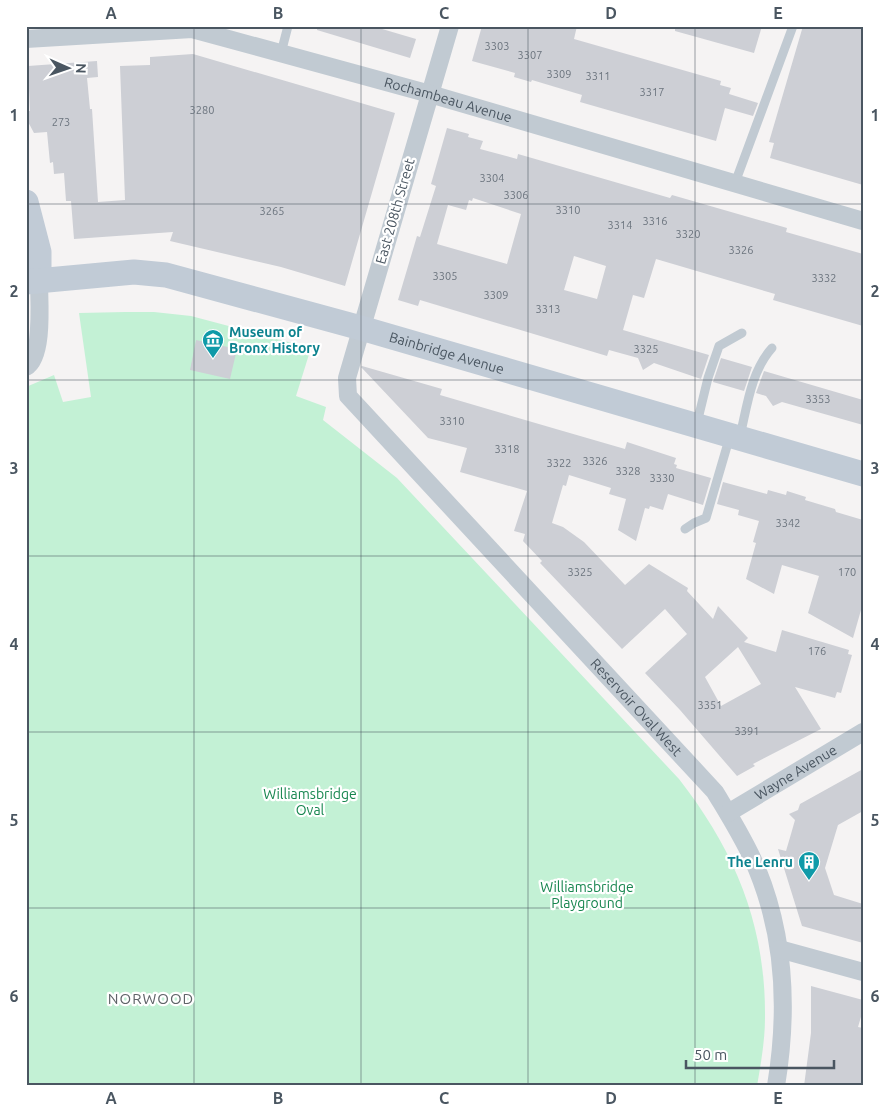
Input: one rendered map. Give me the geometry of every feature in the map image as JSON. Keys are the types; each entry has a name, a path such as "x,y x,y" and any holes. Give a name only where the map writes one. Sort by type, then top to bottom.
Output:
{"main road":[{"path":"26,202 39,252 33,281"},
{"name":"Bainbridge Avenue","path":"33,281 134,272 166,275 361,328 863,474"}],"street":[{"name":"East 208th Street","path":"348,396 347,378 450,26"},
{"name":"Rochambeau Avenue","path":"26,39 192,29 217,31 281,54 430,94 863,221"},
{"path":"26,367 30,365 37,352 33,281"},
{"name":"Reservoir Oval West","path":"348,396 715,792 742,838 759,876 773,917 779,949 783,1020 781,1054 776,1086"},
{"name":"Wayne Avenue","path":"728,813 863,732"},
{"path":"779,949 863,972"}],"lane":[{"path":"281,54 288,26"},
{"path":"735,183 793,26"},
{"path":"697,426 708,378 719,346 742,333"},
{"path":"685,529 694,522 706,518 759,368 763,358 772,348"}],"green space":[{"name":"Williamsbridge Oval","path":"154,312 191,316 311,348 296,396 326,407 323,420 397,478 679,779 699,806 731,862 753,920 764,984 765,1018 764,1043 757,1086 26,1086 26,387 54,375 63,402 91,397 79,313"}],"building":[{"path":"317,26 372,26 416,39 410,58 317,30"},
{"path":"482,26 577,26 574,39 721,81 720,85 731,88 729,94 758,103 753,116 725,108 716,141 580,102 582,95 532,80 531,82 514,77 515,73 472,61"},
{"path":"675,26 762,26 754,53 675,31"},
{"path":"803,26 863,26 863,185 770,158 774,143 769,142"},
{"path":"193,54 395,113 345,286 281,267 170,241 173,232 74,239 71,201 66,201 64,173 54,174 53,162 50,163 47,132 34,133 26,118 26,111 30,111 28,66 97,61 98,77 87,78 90,109 92,109 98,202 125,200 120,66 150,65 150,57"},
{"path":"447,128 469,134 468,137 483,141 480,149 517,159 518,154 670,198 672,195 787,228 786,232 863,254 863,326 773,300 775,294 656,259 644,298 633,295 623,330 709,355 701,379 654,363 643,370 638,358 609,350 607,356 420,300 418,306 398,300 417,236 420,237 436,186 431,184","holes":["473,198 521,214 507,264 437,244 448,205 466,210 469,200 472,201","574,256 606,266 597,299 564,290"]},
{"name":"Museum of Bronx History","path":"196,340 237,349 230,379 190,370"},
{"path":"721,358 752,367 744,391 713,382"},
{"path":"361,367 442,389 440,395 625,449 627,442 676,458 674,464 677,465 676,468 711,478 703,505 668,494 663,510 650,506 649,509 645,508 636,541 618,530 626,499 609,494 611,488 569,475 566,486 563,485 552,523 563,527 584,542 625,585 649,564 688,588 687,591 713,619 718,606 748,638 744,642 776,652 782,630 849,650 848,654 852,655 841,693 837,692 835,698 795,687 821,729 753,764 755,766 737,776 645,673 687,634 665,609 622,649 540,563 542,561 523,541 525,534 514,531 527,491 460,472 467,448 428,438","holes":["738,647 761,684 721,706 705,677"]},
{"path":"764,371 863,400 863,425 782,402 773,406 766,396 756,393"},
{"path":"723,482 767,494 768,490 786,495 787,491 806,497 805,500 835,509 836,512 863,520 863,603 853,638 808,613 819,576 782,565 774,594 746,579 756,543 753,542 759,521 738,515 739,510 717,504"},
{"path":"863,769 863,811 838,825 825,868 834,895 863,904 863,943 802,926 778,849 786,851 795,820 789,814 798,810 800,804"},
{"path":"811,986 863,1000 863,1010 858,1027 863,1028 863,1086 804,1086 811,1033"}],"place":[{"name":"Museum of Bronx History","path":"213,359"},
{"name":"The Lenru","path":"809,881"}],"district":[{"name":"NORWOOD","path":"151,998"}],"park label":[{"name":"Williamsbridge Playground","path":"587,896"}]}
